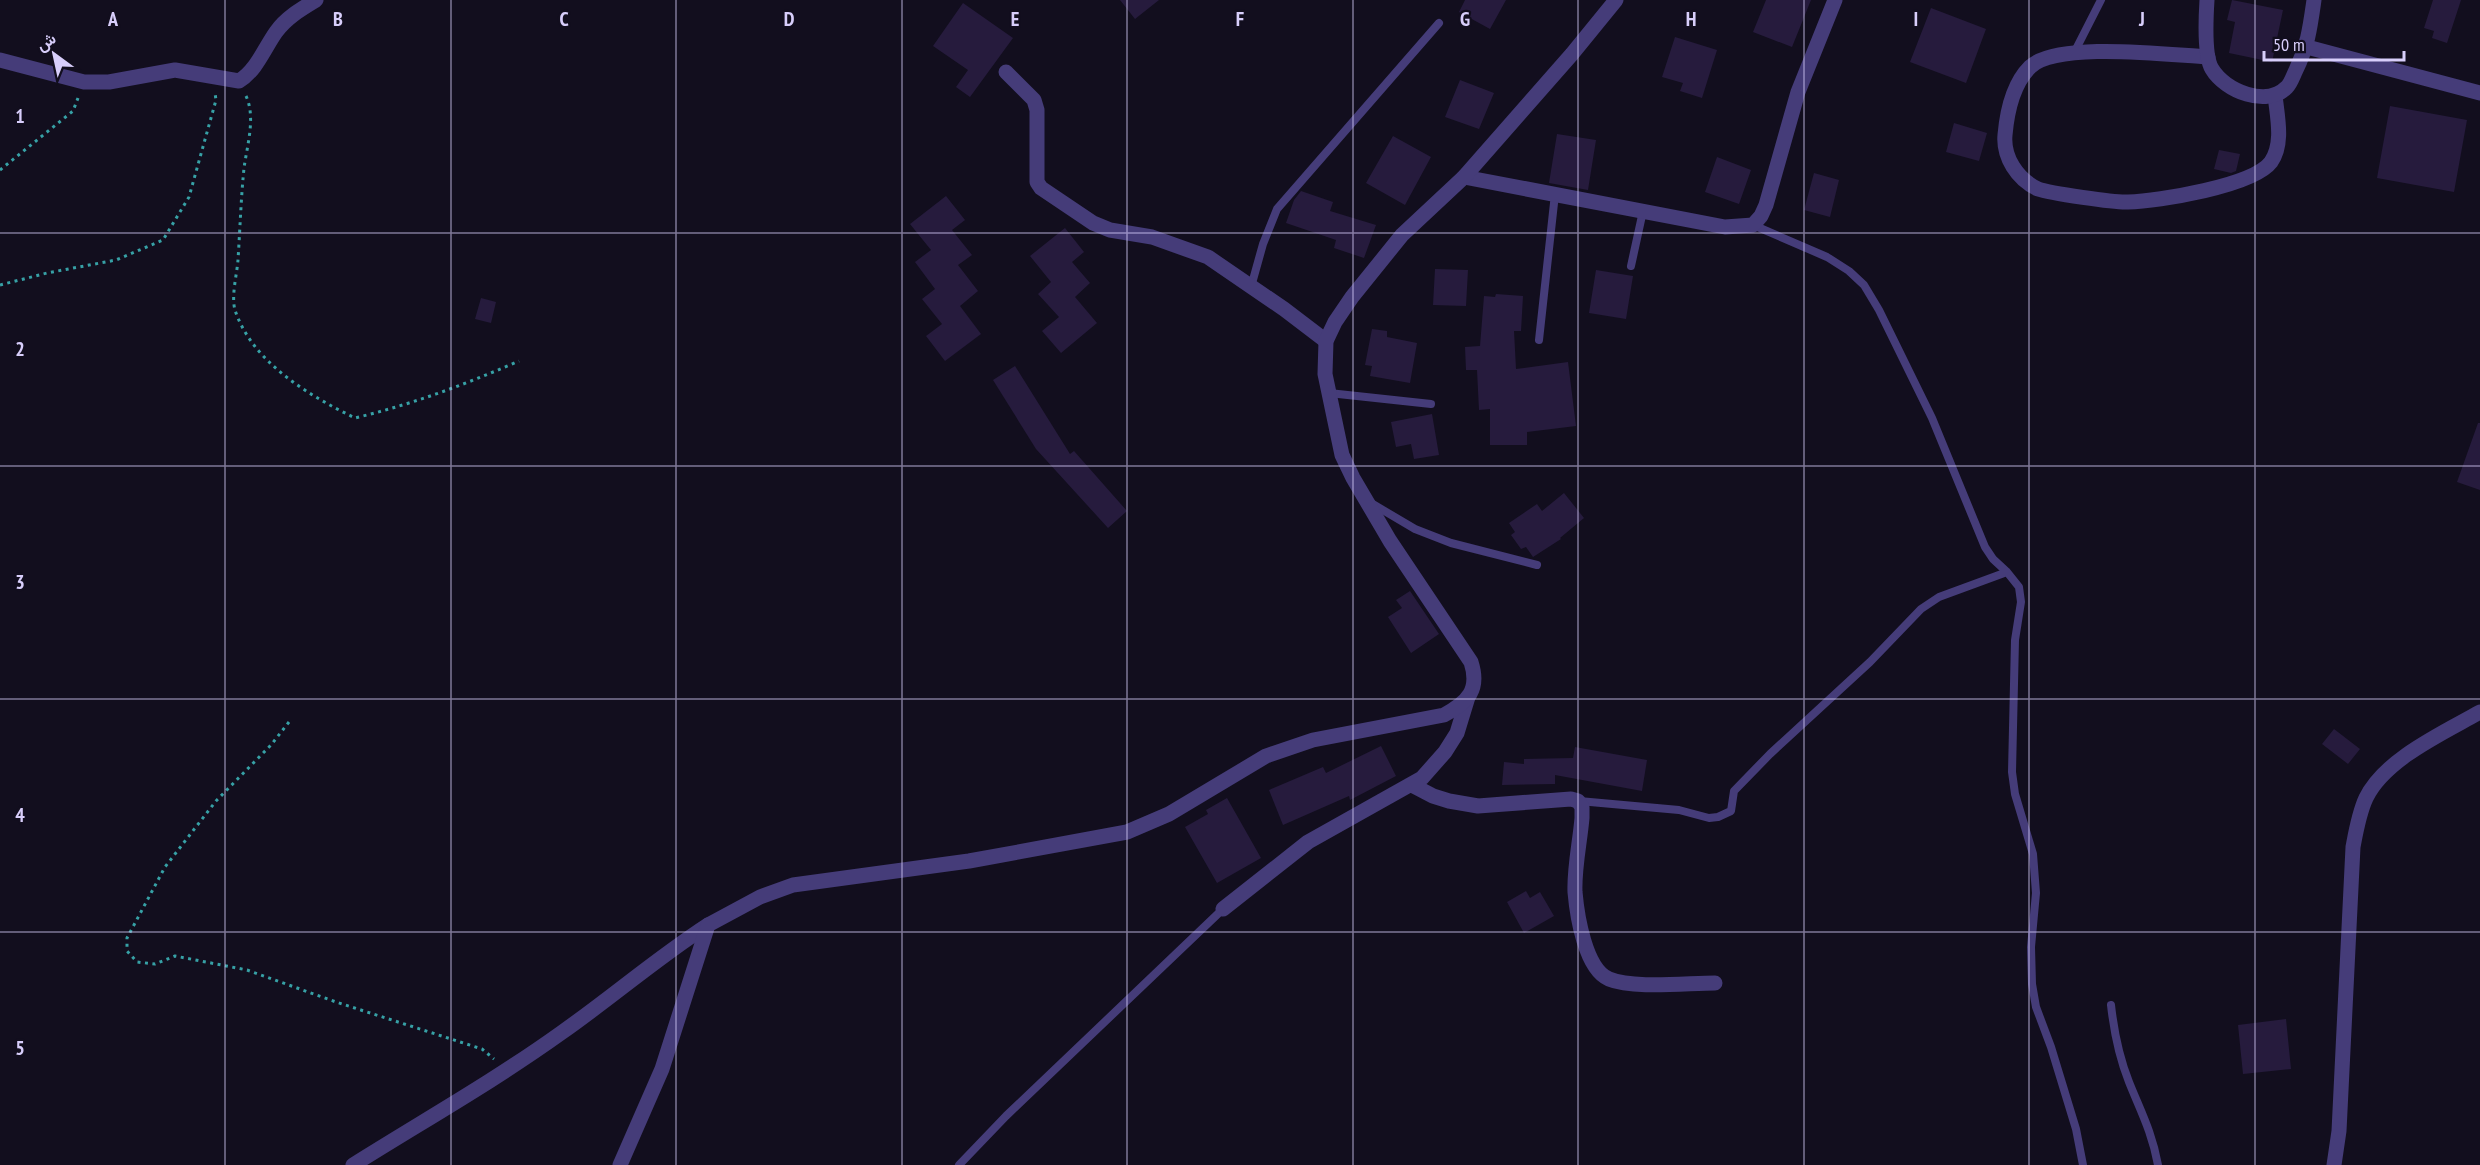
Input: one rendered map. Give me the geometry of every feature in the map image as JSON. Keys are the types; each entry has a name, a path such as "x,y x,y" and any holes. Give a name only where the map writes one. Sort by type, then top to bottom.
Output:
{"street":[{"path":"0,60 84,82 109,82 175,70 195,71 238,81 248,76 277,30 294,14 316,0"},
{"path":"1223,909 1308,842 1412,785 1434,767 1457,733 1468,697 1475,685 1471,662 1390,541 1342,455 1324,362 1326,342 1335,322 1352,297 1402,235 1464,177 1572,54 1616,0"},
{"path":"1464,177 1725,227 1753,225 1761,216 1766,205 1798,92 1835,0"},
{"path":"2207,0 2208,57 2211,68 2219,77 2239,91 2255,97 2275,95 2288,86 2307,47 2314,0"},
{"path":"2307,47 2480,93"},
{"path":"2208,57 2075,51 2052,55 2030,67 2014,91 2007,119 2004,147 2014,171 2039,189 2127,202 2182,195 2244,180 2270,162 2279,139 2275,95"},
{"path":"1006,72 1034,100 1037,110 1037,182 1041,188 1093,223 1110,230 1152,237 1208,257 1284,309 1326,342"},
{"path":"353,1165 507,1070 617,993 680,943 760,897 793,885 969,861 1128,832 1169,814 1266,756 1313,740 1444,715 1468,697"},
{"path":"2334,1165 2339,1131 2353,847 2359,818 2366,798 2377,779 2433,738 2480,712"},
{"path":"1412,785 1433,796 1478,806 1571,799 1578,801 1582,807 1582,818 1575,890 1581,931 1591,958 1599,971 1606,978 1634,983 1715,983"},
{"path":"620,1165 662,1069 708,925"}],"lane":[{"path":"2075,51 2101,0"},
{"path":"1251,287 1263,244 1277,208 1439,22"},
{"path":"1539,340 1555,194"},
{"path":"1632,266 1643,212"},
{"path":"1753,225 1827,257 1849,271 1864,285 1879,310 1932,418 1985,547 2019,587 2022,602 2015,640 2012,772 2015,794 2033,854 2036,893 2031,947 2032,984 2036,1007 2076,1129 2083,1165"},
{"path":"1329,393 1431,404"},
{"path":"1366,500 1415,529 1451,543 1537,565"},
{"path":"1578,801 1679,810 1709,818 1731,811 1734,791 1740,784 1870,662 1921,609 1939,597 2007,572"},
{"path":"959,1165 1014,1108 1223,909"},
{"path":"2111,1005 2114,1033 2121,1057 2149,1125 2158,1165"}],"path":[{"path":"0,285 47,273 116,260 163,240 189,197 216,100 214,77"},
{"path":"238,81 249,102 250,135 244,169 234,308 249,339 280,372 329,406 355,418 457,388 519,361"},
{"path":"0,170 73,111 84,82"},
{"path":"288,722 271,746 216,801 165,867 127,938 127,951 137,962 155,964 175,956 247,970 336,1002 482,1049 507,1070"}],"building":[{"path":"1120,0 1159,0 1135,19"},
{"path":"1465,0 1506,0 1490,29 1459,12"},
{"path":"1766,0 1811,0 1792,47 1753,32"},
{"path":"2232,0 2283,10 2272,62 2229,53 2235,22 2227,20"},
{"path":"2433,0 2461,0 2447,43 2432,38 2434,31 2424,28"},
{"path":"963,3 1013,38 970,97 956,87 968,70 933,46"},
{"path":"1931,8 1986,29 1966,83 1910,62"},
{"path":"1675,37 1717,50 1702,98 1680,91 1683,83 1662,77"},
{"path":"1460,80 1494,93 1479,129 1445,117"},
{"path":"2390,106 2467,120 2454,192 2377,178"},
{"path":"1954,123 1987,133 1979,161 1946,152"},
{"path":"1557,134 1596,140 1588,190 1549,183"},
{"path":"1393,136 1431,157 1405,205 1366,183"},
{"path":"2219,150 2240,154 2236,171 2231,173 2214,169"},
{"path":"1717,157 1751,170 1739,204 1705,192"},
{"path":"1814,173 1839,180 1830,217 1804,210"},
{"path":"1301,191 1333,202 1330,211 1376,225 1364,258 1334,248 1336,240 1286,223 1294,200"},
{"path":"946,196 965,220 952,230 972,255 958,265 978,291 960,306 981,334 945,361 926,336 942,324 922,299 935,289 915,262 931,250 910,224"},
{"path":"1065,228 1084,252 1072,262 1090,283 1075,297 1097,323 1061,353 1042,331 1059,317 1038,294 1051,282 1030,256"},
{"path":"1435,269 1468,270 1466,306 1433,305"},
{"path":"1596,270 1633,276 1626,319 1589,313"},
{"path":"1496,294 1523,296 1521,331 1514,331 1516,369 1568,362 1576,426 1527,432 1527,445 1490,445 1490,409 1479,410 1477,370 1466,370 1465,347 1480,346 1484,296 1495,297"},
{"path":"481,298 496,302 491,323 475,319"},
{"path":"1372,329 1387,331 1387,337 1417,343 1410,383 1370,376 1372,366 1365,365"},
{"path":"1015,366 1070,454 1074,451 1127,511 1108,528 1036,449 993,380"},
{"path":"1432,414 1439,455 1414,459 1411,444 1396,447 1391,422"},
{"path":"2478,423 2480,423 2480,490 2457,482"},
{"path":"1564,493 1584,518 1561,539 1533,557 1526,547 1521,549 1511,535 1515,532 1509,523 1537,504 1542,511"},
{"path":"1410,591 1439,634 1411,653 1388,617 1402,608 1396,600"},
{"path":"2334,729 2360,749 2348,764 2322,744"},
{"path":"1381,746 1396,776 1350,800 1349,796 1283,825 1269,790 1323,767 1326,773"},
{"path":"1575,747 1647,760 1642,791 1555,775 1555,784 1502,785 1504,762 1524,764 1524,759 1573,758"},
{"path":"1227,798 1261,858 1217,883 1185,827 1208,814 1206,810"},
{"path":"1526,891 1530,898 1540,892 1554,916 1524,933 1507,902"},
{"path":"2286,1019 2291,1069 2243,1074 2238,1025"}]}
